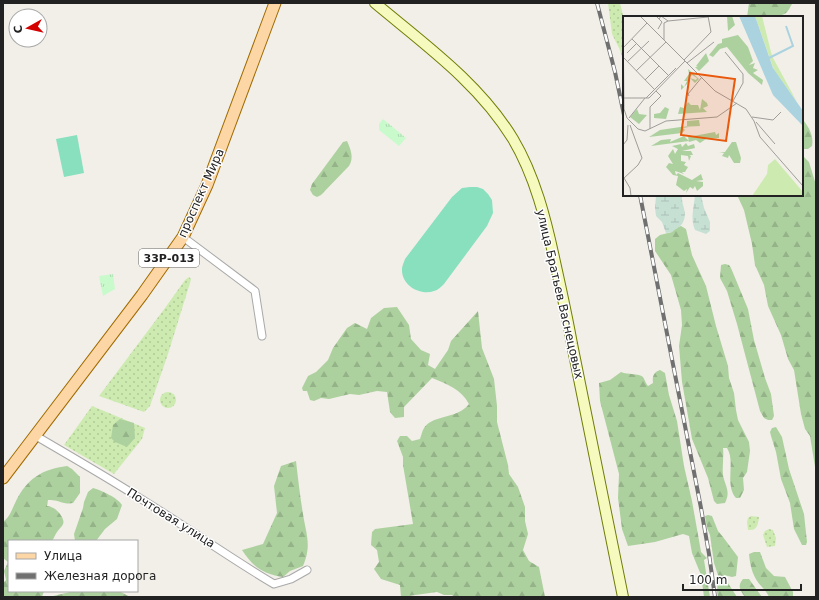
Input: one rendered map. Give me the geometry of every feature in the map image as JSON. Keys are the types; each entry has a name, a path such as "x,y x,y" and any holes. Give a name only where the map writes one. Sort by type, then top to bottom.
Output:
{"main road":[{"name":"проспект Мира","path":"3,478 142,295 183,237 207,185 275,3"},
{"name":"улица Братьев Васнецовых","path":"375,3 448,64 475,89 508,132 521,154 529,172 546,223 559,278 623,597"}],"street":[{"path":"183,237 255,291 262,336"},
{"name":"Почтовая улица","path":"36,436 139,497 274,584 291,580 306,570"}],"green space":[{"path":"608,3 620,3 623,16 623,61 620,50 612,34"},
{"path":"749,3 793,3 787,12 782,15 747,16"},
{"path":"383,119 406,138 399,146 379,130 379,124"},
{"path":"803,120 812,135 812,146 808,149 803,149"},
{"path":"77,135 84,173 64,177 56,139"},
{"path":"347,141 350,148 351,163 321,195 317,197 313,195 310,190 312,184 343,142"},
{"path":"803,156 809,162 816,185 816,473 810,436 805,429 801,414 794,370 788,359 781,335 768,306 764,285 755,265 744,210 737,196 803,196"},
{"path":"470,187 483,189 492,200 493,213 487,226 441,287 435,291 429,292 423,292 412,288 405,280 403,275 402,268 405,259 452,197 462,188"},
{"path":"656,196 682,196 685,216 682,224 672,232 666,233 662,222 656,216"},
{"path":"695,196 701,196 704,208 710,222 710,231 706,234 695,230 693,217"},
{"path":"681,226 686,229 692,255 706,286 728,366 729,378 734,393 738,420 749,442 750,451 747,472 743,478 744,490 740,498 736,498 733,492 730,480 731,460 727,448 723,448 723,475 728,492 725,503 717,504 714,501 708,478 692,439 682,382 679,346 682,325 681,310 671,275 655,251 655,239 660,235 672,232 675,228"},
{"path":"721,265 729,265 731,268 748,309 754,340 771,394 774,416 772,420 764,418 760,411 737,324 727,291 720,278"},
{"path":"113,274 115,289 103,296 99,276"},
{"path":"189,277 191,279 190,283 150,406 144,412 99,396 185,280"},
{"path":"397,307 409,325 411,339 421,350 430,354 428,365 435,369 448,350 451,341 478,311 482,348 494,379 497,422 509,474 518,487 525,507 525,521 528,534 523,550 529,561 539,567 545,597 454,597 452,595 444,595 437,592 401,597 400,585 381,579 374,569 379,562 377,550 371,545 372,532 375,529 413,524 403,457 397,441 400,436 407,436 412,441 420,439 426,425 431,421 458,413 469,404 458,391 432,378 404,407 404,417 395,418 390,412 387,392 377,391 359,395 350,394 329,399 321,398 314,401 310,400 307,391 303,391 302,388 308,376 316,372 328,360 333,348 347,328 355,323 367,329 371,318 384,308"},
{"path":"660,370 665,373 669,395 677,421 684,466 701,552 707,558 704,560 710,597 704,597 701,575 692,553 689,536 683,534 655,542 628,546 622,529 618,498 619,474 600,401 599,383 610,380 621,372 636,374 643,377 648,386 653,383 653,376 655,373"},
{"path":"168,392 175,397 176,400 171,407 168,408 161,403 160,400 165,393"},
{"path":"92,406 145,428 142,439 114,474 64,445"},
{"path":"120,419 134,423 135,438 127,447 115,442 111,438 113,425"},
{"path":"776,427 782,437 789,469 804,514 806,545 802,545 794,529 790,503 781,479 776,452 770,432 772,428"},
{"path":"296,461 308,540 306,559 303,566 290,571 283,577 276,576 259,569 250,561 242,550 263,544 277,513 274,486 281,466"},
{"path":"67,466 80,477 80,493 73,503 48,500 47,506 53,508 62,517 62,526 53,540 8,540 8,562 3,558 3,522 9,515 20,493 30,481 36,476 58,467"},
{"path":"93,488 105,492 122,505 117,519 105,529 97,540 75,540 74,534 88,492"},
{"path":"705,516 712,516 718,531 738,557 736,576 732,577 724,575 723,579 726,580 737,597 718,597 718,575 714,563 710,535"},
{"path":"751,516 759,517 758,523 753,530 748,530 747,522 748,518"},
{"path":"769,529 773,530 776,538 775,546 767,547 763,535 765,531"},
{"path":"760,552 766,568 774,576 785,577 793,592 793,597 769,597 752,572 749,554"},
{"path":"8,562 8,592 44,592 42,597 3,597 3,583 6,580 4,571"},
{"path":"743,579 749,579 762,597 745,597 740,588 740,584"},
{"path":"70,592 121,592 130,597 49,597"}],"railway":[{"path":"597,3 615,72 623,110"},
{"path":"640,196 701,508 715,597"}]}
